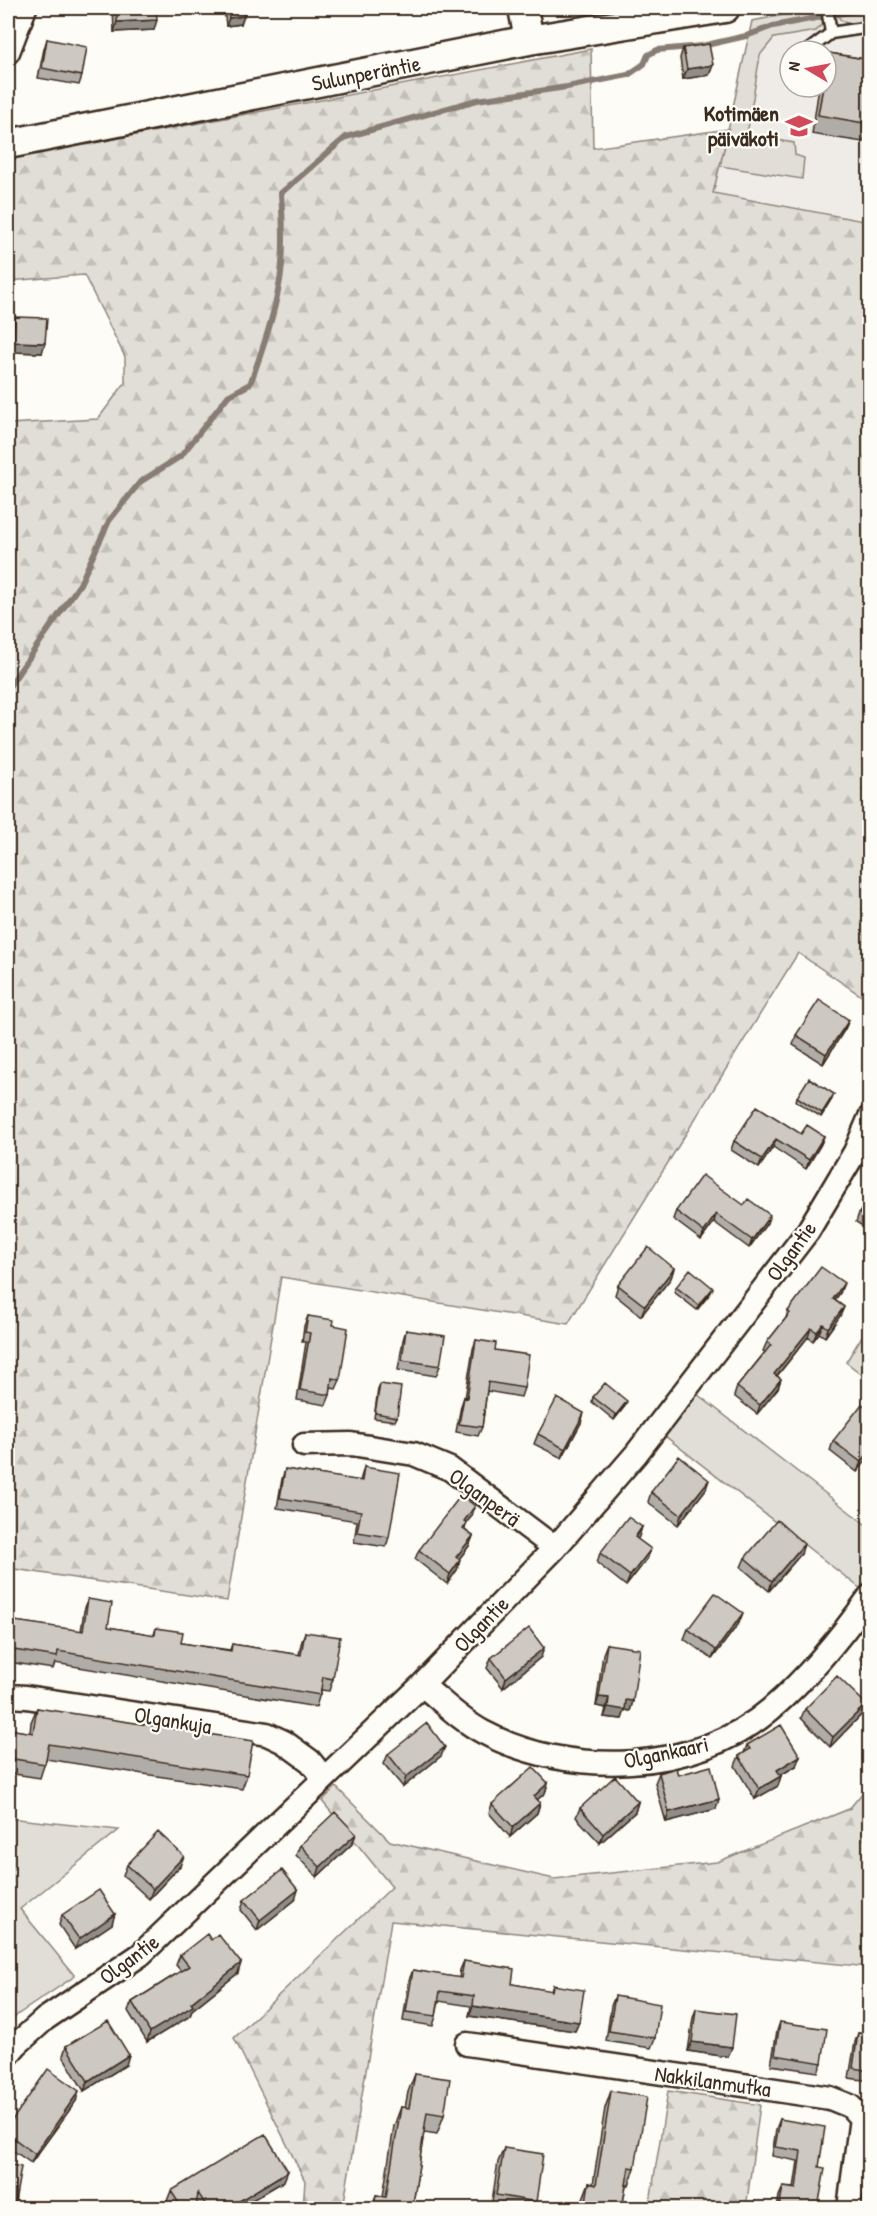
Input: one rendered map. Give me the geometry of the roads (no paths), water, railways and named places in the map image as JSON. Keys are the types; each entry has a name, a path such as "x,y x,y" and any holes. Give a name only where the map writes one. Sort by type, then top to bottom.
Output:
{"street":[{"path":"8,52 25,8"},
{"path":"523,8 529,40"},
{"name":"Sulunperäntie","path":"8,144 529,40 725,8"},
{"name":"Olgantie","path":"8,2055 15,2044 45,2019 140,1955 422,1685 555,1548 636,1454 808,1231 855,1152 870,1117"},
{"name":"Olganperä","path":"304,1445 351,1444 414,1454 450,1468 555,1548"},
{"name":"Olgankaari","path":"422,1685 456,1714 482,1732 520,1749 603,1764 644,1762 728,1738 770,1710 812,1670 870,1596"},
{"name":"Olgankuja","path":"8,1696 185,1720 267,1734 284,1742 310,1761 324,1778"},
{"name":"Nakkilanmutka","path":"467,2044 830,2098 850,2106 861,2118 849,2208"}],"lane":[{"path":"826,8 830,31"},
{"path":"821,39 830,31 870,27"}],"waterway":[{"path":"8,688 80,584 109,521 140,482 181,456 228,396 250,384 267,336 281,274 283,251 281,193 346,137 477,100 567,87 628,75 644,64 648,55 657,50 702,46 746,36 773,26 870,8"}],"place":[{"name":"Kotimäen päiväkoti","path":"799,126"}]}
